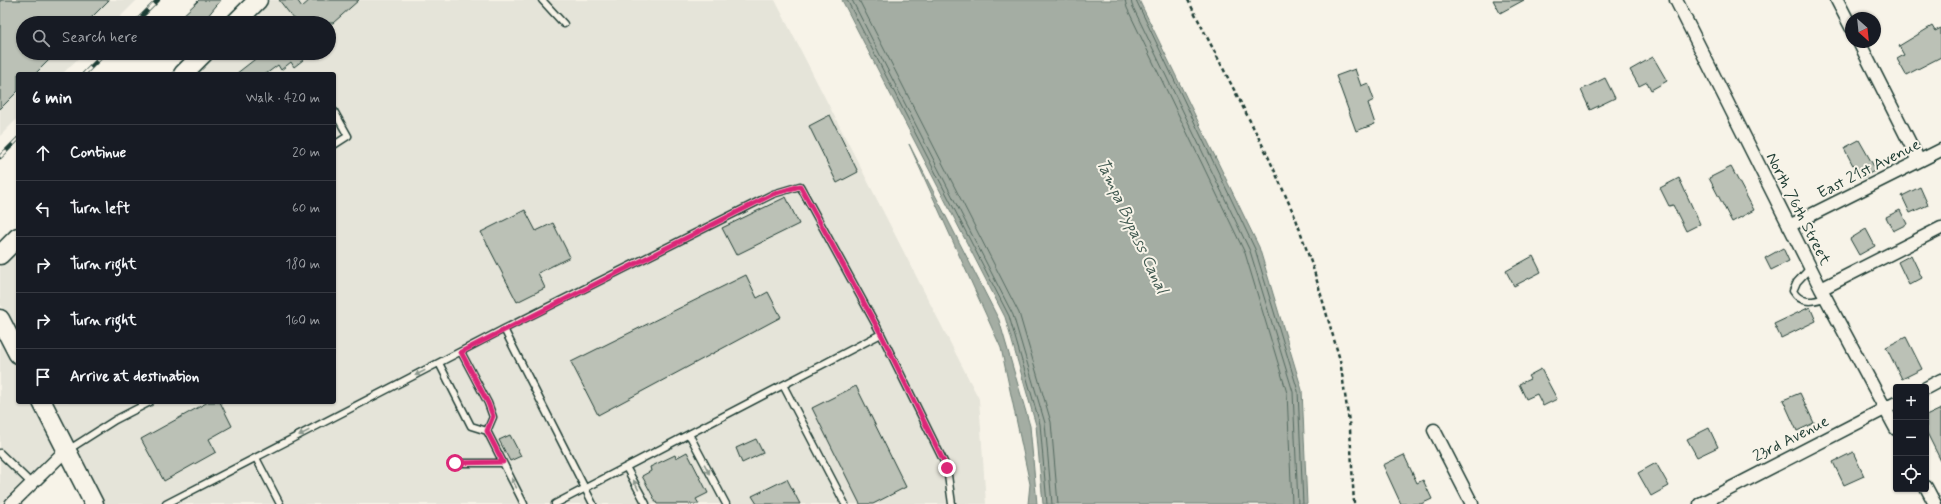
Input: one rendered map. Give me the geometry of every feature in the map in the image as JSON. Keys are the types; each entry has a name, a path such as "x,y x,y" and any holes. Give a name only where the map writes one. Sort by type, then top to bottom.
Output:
{"main road":[{"path":"242,16 258,0"},
{"path":"185,72 197,60"},
{"path":"0,255 16,239"},
{"path":"0,319 16,350"},
{"path":"43,404 94,504"}],"street":[{"name":"North 76th Street","path":"1676,0 1823,294 1891,406 1894,420"},
{"path":"1837,0 1845,15"},
{"path":"1861,48 1919,161"},
{"name":"East 21st Avenue","path":"1789,226 1941,150"},
{"path":"1823,294 1941,228"},
{"path":"1929,386 1941,380"},
{"name":"23rd Avenue","path":"1700,504 1891,406"},
{"path":"1434,430 1472,504"},
{"path":"11,504 66,450"},
{"path":"1928,492 1934,504"}],"lane":[{"path":"542,0 564,24"},
{"path":"336,115 348,136 336,144"},
{"path":"166,504 439,363 773,194 800,186 881,334 947,468 952,504"},
{"path":"1810,268 1797,282 1793,291 1800,300 1806,302 1823,294"},
{"path":"504,330 593,504"},
{"path":"555,504 881,334"},
{"path":"461,352 493,416 487,431"},
{"path":"439,363 471,426 487,431 524,504"},
{"path":"783,385 845,504"},
{"path":"66,450 115,420 146,404"},
{"path":"689,434 726,504"},
{"path":"0,453 32,484"},
{"path":"256,458 280,504"},
{"path":"455,463 503,462"},
{"path":"626,467 646,504"}],"path":[{"path":"1188,0 1267,154 1296,219 1314,271 1340,360 1350,429 1354,504"}],"shaded area":[{"path":"0,0 137,0 121,16 16,16 16,60 77,60 64,72 16,72 16,120 0,136"},
{"path":"269,0 775,0 979,399 986,504 101,504 51,404 336,404 336,72 196,72 209,60 336,60 336,16 253,16"},
{"path":"16,250 16,335 0,303 0,266"},
{"path":"0,334 16,366 16,404 35,404 57,448 0,504"}],"water":[{"name":"Tampa Bypass Canal","path":"842,0 1139,0 1259,247 1302,390 1307,504 1043,504 1036,425 1005,317"},
{"path":"909,144 999,320 1030,426 1037,504 1028,504 1030,484 1001,348"}],"building":[{"path":"0,0 109,0 93,16 16,16 16,60 49,60 37,72 16,72 16,93 0,109"},
{"path":"199,0 221,0 208,16 182,16"},
{"path":"279,0 297,0 302,7 310,0 359,0 336,20 336,16 292,16"},
{"path":"1493,0 1524,0 1500,13"},
{"path":"1932,26 1935,31 1941,28 1941,57 1906,75 1897,59 1904,55 1899,46"},
{"path":"1653,57 1667,81 1651,90 1647,82 1639,86 1630,70"},
{"path":"254,60 303,60 294,67 291,62 281,70 278,65 269,72 239,72"},
{"path":"1355,69 1361,86 1368,83 1374,100 1368,103 1375,124 1356,131 1336,76"},
{"path":"1605,78 1615,98 1590,110 1581,90"},
{"path":"830,115 858,172 837,183 809,126"},
{"path":"1859,140 1876,170 1860,179 1844,148"},
{"path":"1731,167 1754,210 1732,222 1709,178"},
{"path":"1679,178 1700,224 1686,231 1673,205 1669,206 1660,188"},
{"path":"1920,187 1928,205 1910,213 1902,196"},
{"path":"786,197 799,224 736,255 722,228"},
{"path":"525,210 536,231 553,223 570,257 538,273 545,288 517,302 481,232"},
{"path":"1900,210 1907,224 1893,231 1886,217"},
{"path":"1866,229 1875,246 1859,255 1850,239"},
{"path":"1783,248 1789,261 1771,270 1765,258"},
{"path":"1911,255 1922,278 1909,285 1898,262"},
{"path":"1533,256 1541,272 1514,286 1506,271"},
{"path":"746,275 757,298 768,292 781,317 598,415 571,362"},
{"path":"1810,307 1816,321 1781,338 1774,324"},
{"path":"1906,337 1922,369 1902,379 1886,347"},
{"path":"1541,369 1557,399 1543,406 1537,394 1526,399 1519,384 1530,379 1528,376"},
{"path":"856,386 906,487 873,504 860,504 812,408"},
{"path":"1800,393 1814,423 1797,431 1783,400"},
{"path":"204,404 221,404 232,426 209,439 216,452 164,481 141,439"},
{"path":"1941,409 1941,461 1929,437 1929,415"},
{"path":"1709,428 1718,447 1697,457 1687,439"},
{"path":"510,435 521,456 510,461 499,440"},
{"path":"756,439 763,453 742,463 736,448"},
{"path":"687,452 708,493 696,499 699,504 657,504 642,476 651,471 650,467 675,455 676,458"},
{"path":"1853,452 1864,476 1844,485 1833,462"},
{"path":"1404,455 1417,483 1423,480 1432,499 1421,504 1401,504 1383,465"},
{"path":"1656,463 1669,486 1651,496 1638,473"},
{"path":"787,479 800,504 757,504 752,496"}],"railway":[{"path":"142,16 158,0"},
{"path":"86,72 98,60"},
{"path":"0,157 16,141"}],"route":[{"path":"455,463 503,462 487,431 493,416 488,403 461,352 773,194 800,186 881,334 947,468"}]}
